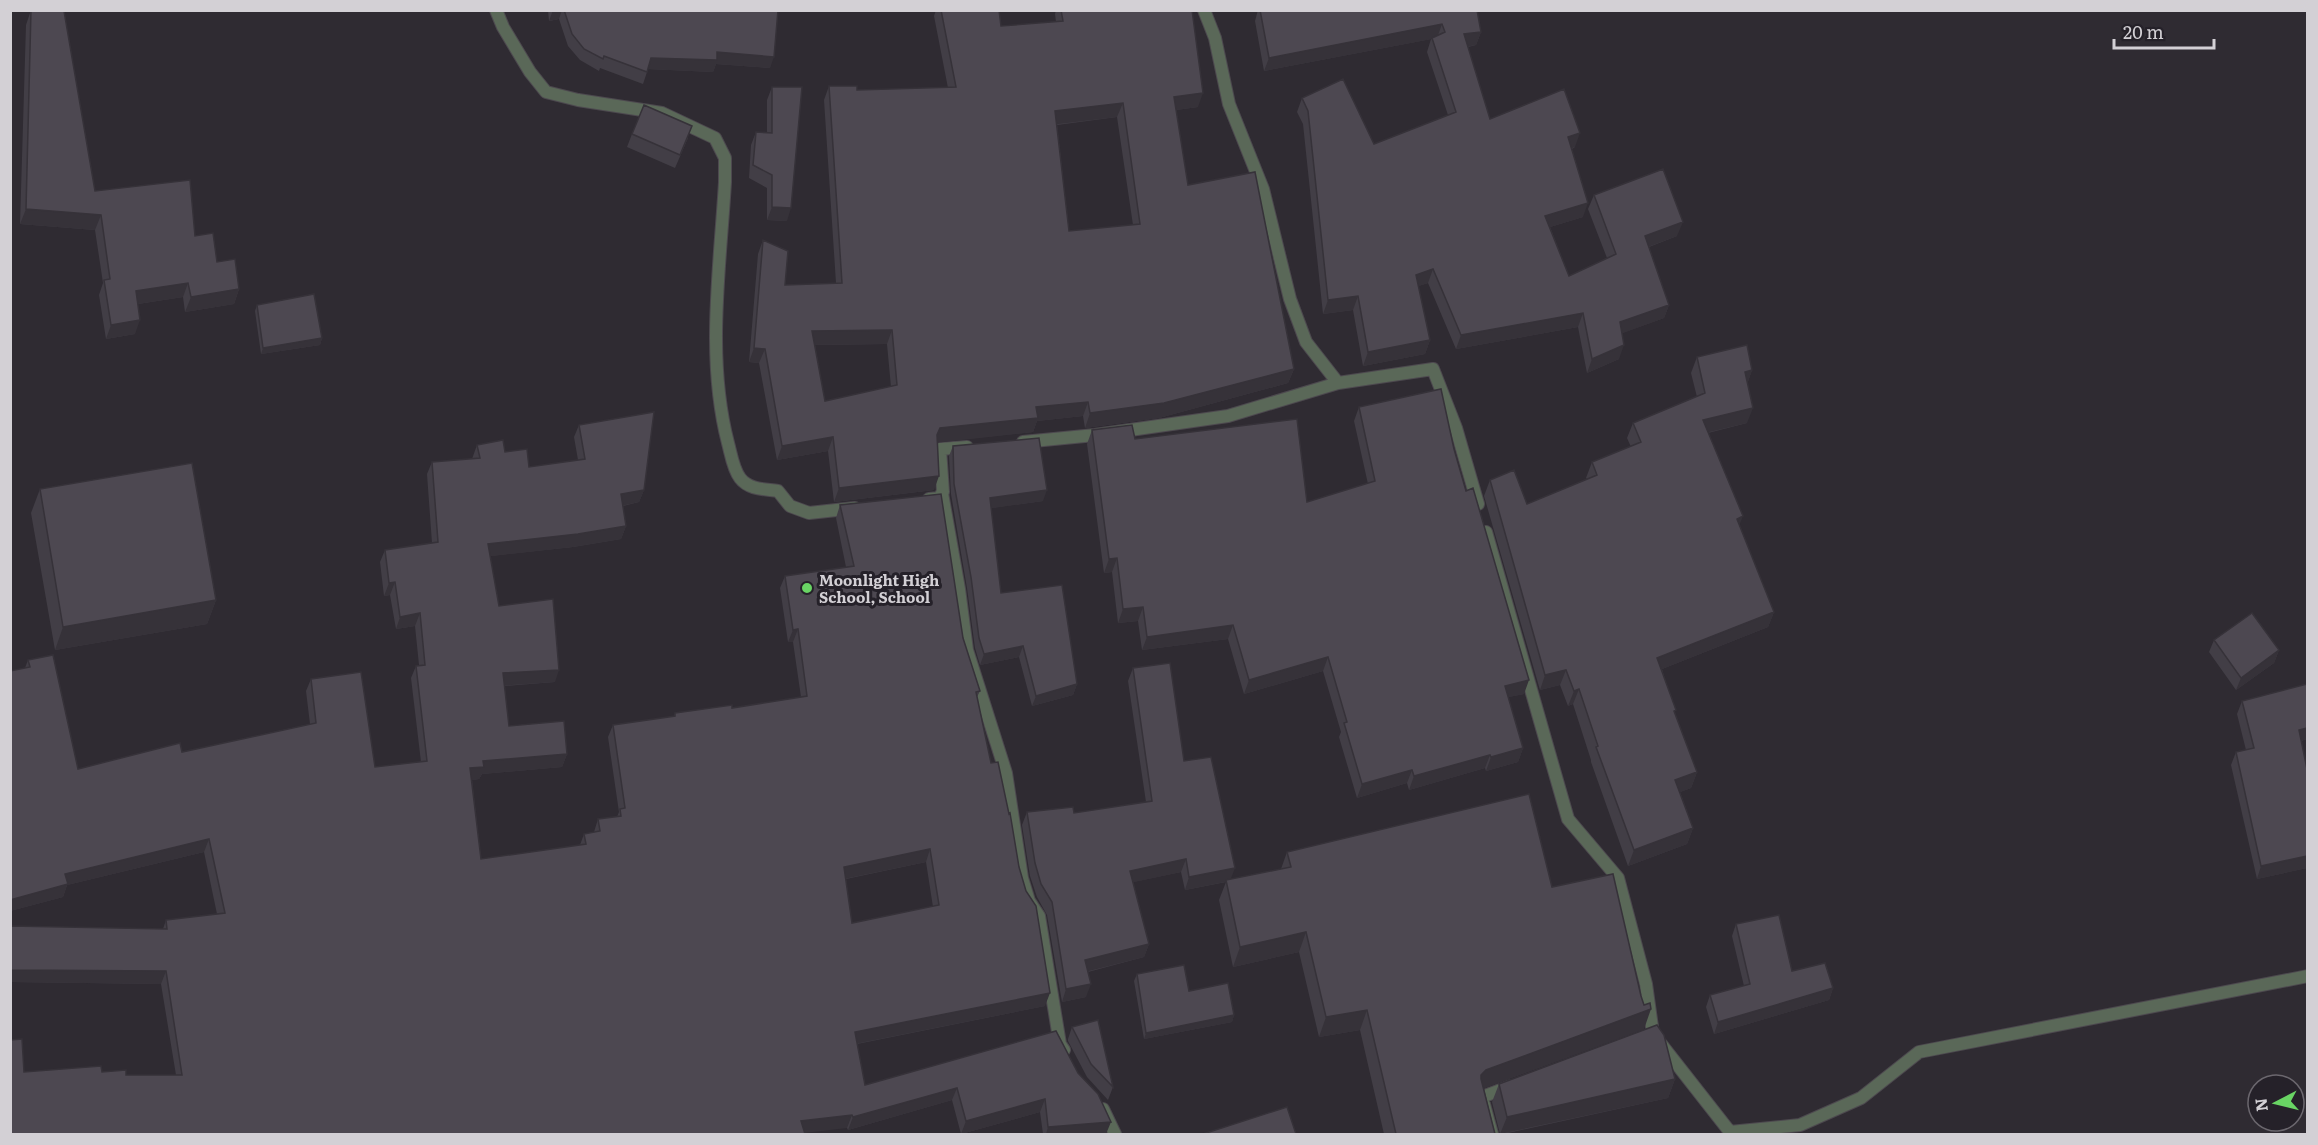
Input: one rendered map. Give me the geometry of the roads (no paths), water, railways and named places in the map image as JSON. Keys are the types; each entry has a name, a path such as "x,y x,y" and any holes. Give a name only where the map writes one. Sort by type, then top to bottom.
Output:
{"street":[{"path":"496,10 508,36 530,72 546,92 578,100 662,112 716,138 725,158 725,182 715,356 720,413 740,478 752,488 778,491 790,506 808,513 868,506"},
{"path":"1204,10 1215,38 1229,104 1263,189 1290,298 1306,342 1338,383"},
{"path":"1006,443 1095,435 1228,416 1338,383 1433,369 1456,428 1568,819 1618,878 1646,984 1648,1036 1730,1133 1800,1125 1861,1098 1919,1052 2307,976"},
{"path":"984,445 940,450 942,494 967,650 1006,773 1022,878 1029,901 1039,916 1060,1044 1070,1063"},
{"path":"915,501 939,498 942,494"},
{"path":"1492,1134 1482,1097 1525,1081"},
{"path":"1093,1095 1100,1102 1115,1134"}],"place":[{"name":"Moonlight High School, School","path":"807,588"}]}
